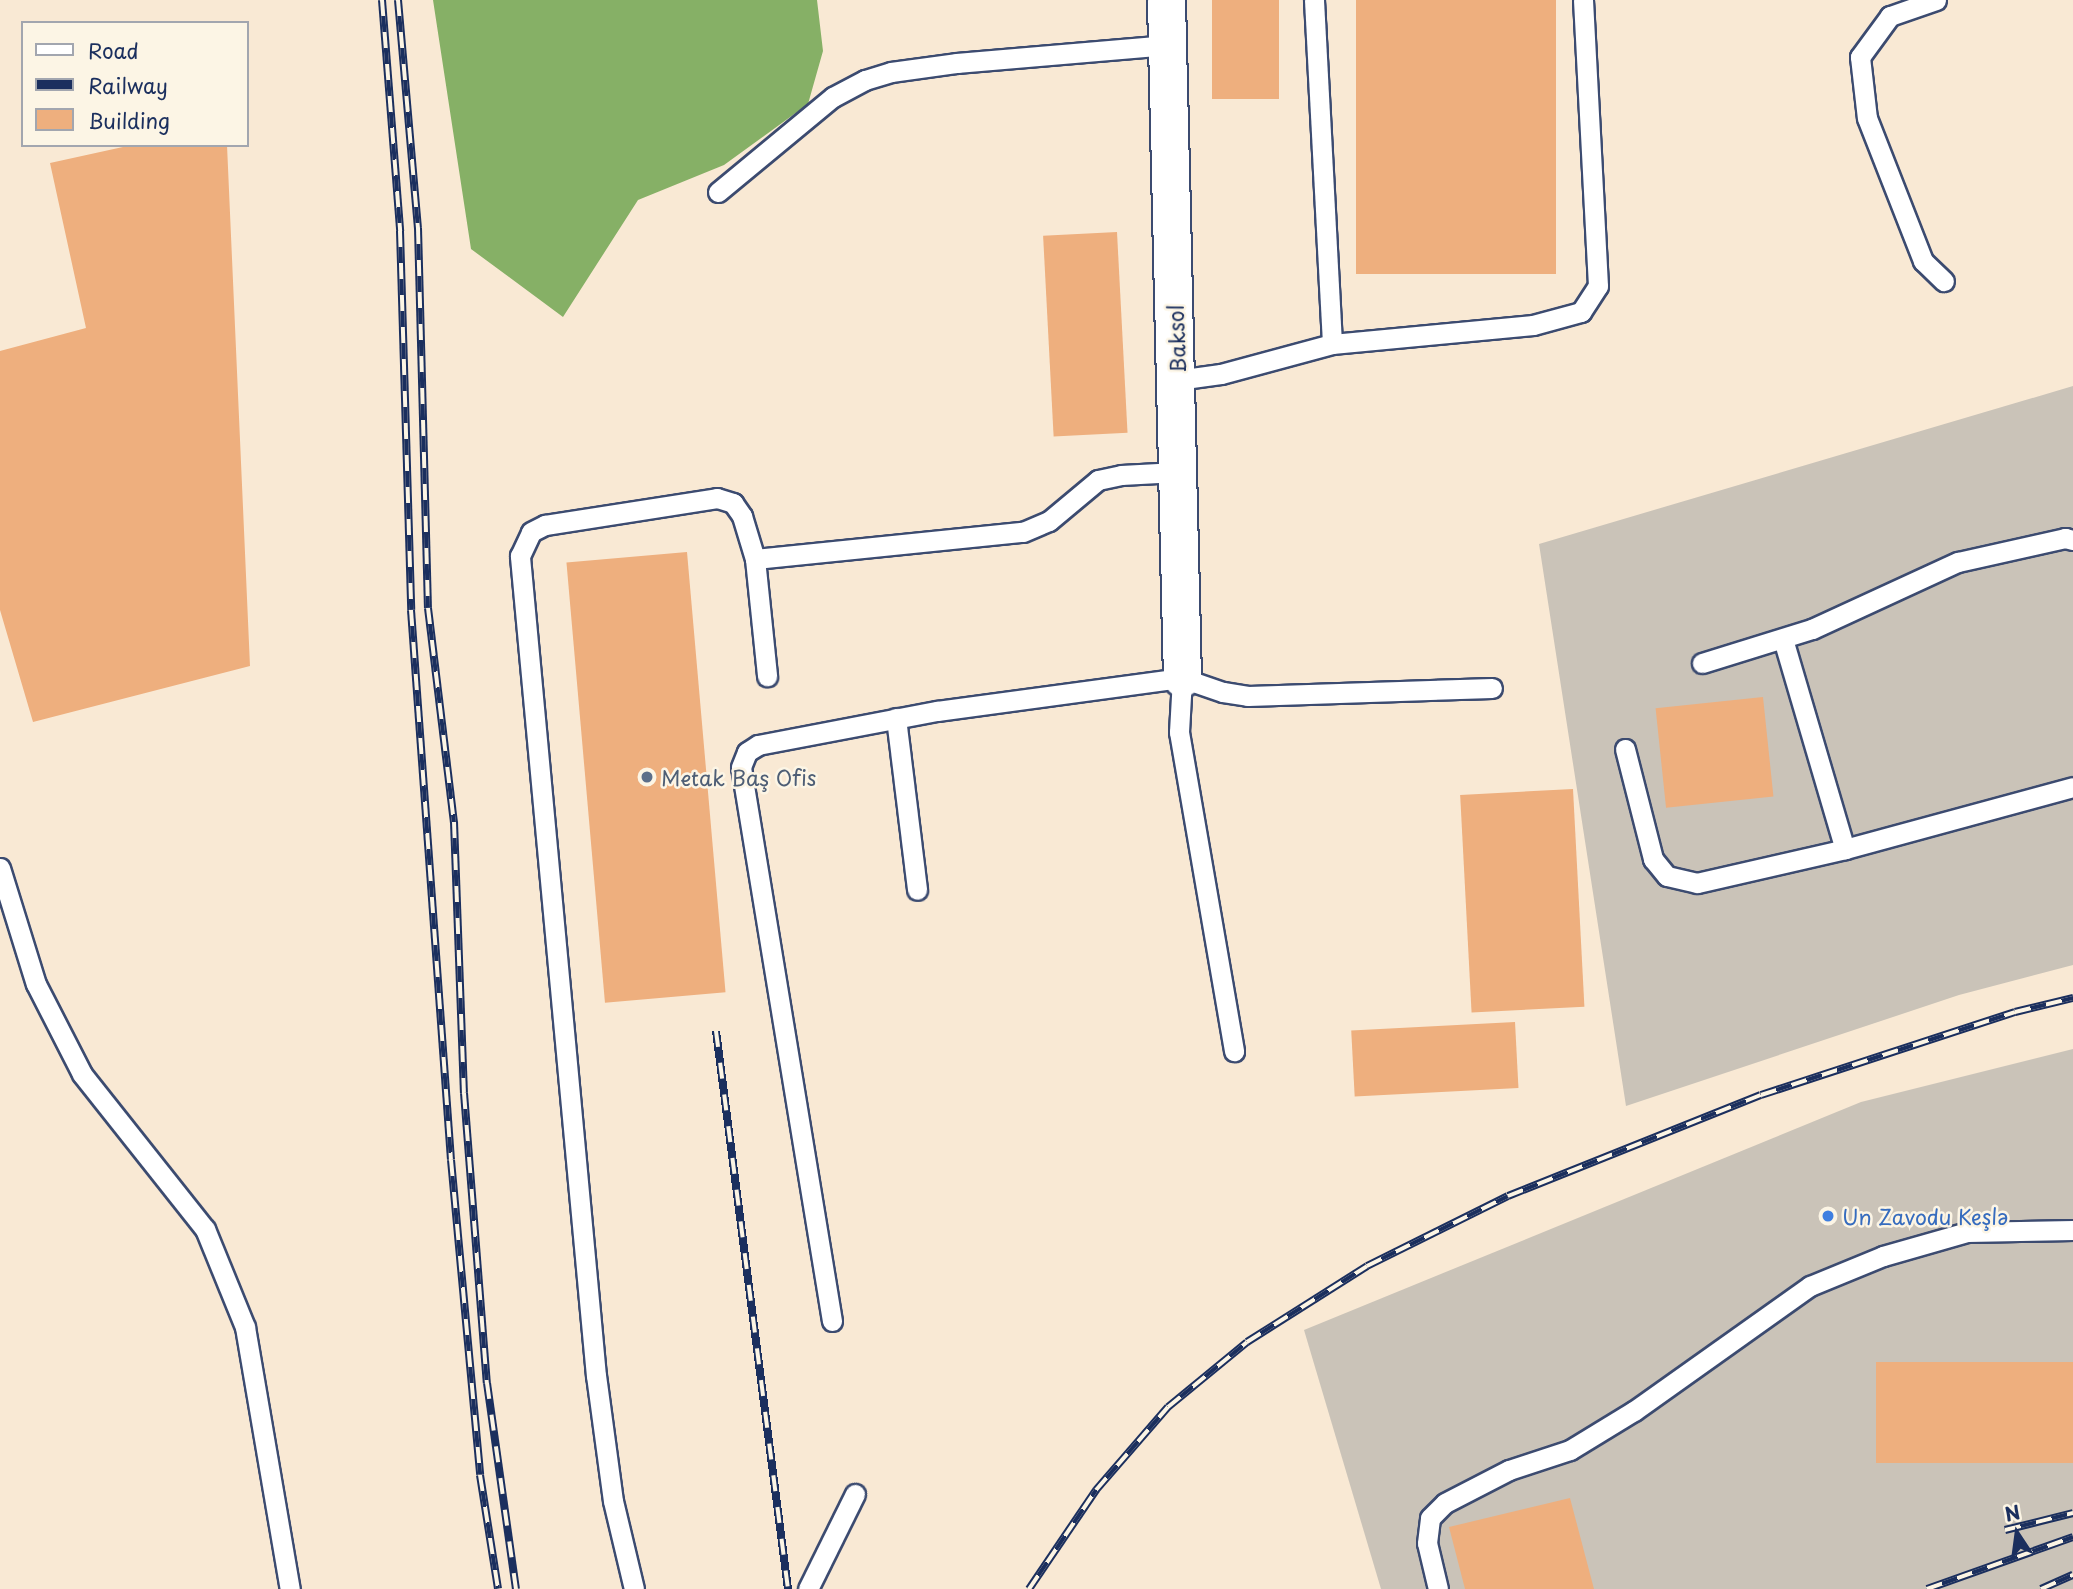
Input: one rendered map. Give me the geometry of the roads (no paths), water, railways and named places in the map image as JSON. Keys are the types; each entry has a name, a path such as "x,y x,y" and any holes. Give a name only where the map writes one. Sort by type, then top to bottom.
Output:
{"street":[{"name":"Baksol","path":"1166,0 1182,678"}],"lane":[{"path":"1314,0 1332,344"},
{"path":"1177,380 1220,374 1332,344 1533,325 1581,312 1598,286 1583,0"},
{"path":"1936,0 1890,16 1860,57 1867,118 1923,261 1944,281"},
{"path":"718,192 834,97 865,80 891,72 957,64 1167,45"},
{"path":"755,559 1023,532 1049,522 1098,480 1121,475 1177,472"},
{"path":"634,1589 613,1500 596,1376 520,556 531,532 545,525 717,498 733,503 742,516 755,559 767,676"},
{"path":"1702,663 1812,629 1958,562 2065,538 2073,540"},
{"path":"1783,639 1844,849"},
{"path":"832,1321 741,767 747,752 758,745 896,718 1182,678 1223,692 1248,696 1492,688"},
{"path":"1182,678 1179,732 1234,1051"},
{"path":"896,718 917,890"},
{"path":"1625,749 1653,859 1667,876 1697,883 1844,849 2073,787"},
{"path":"0,868 36,984 82,1074 205,1229 240,1314 245,1327 290,1589"},
{"path":"1438,1589 1427,1544 1430,1518 1446,1503 1509,1470 1580,1443 1634,1410 1810,1286 1883,1256 1967,1232 2073,1230"},
{"path":"808,1589 855,1494"}],"railway":[{"path":"382,0 400,231 411,610 451,1160 480,1475 498,1589"},
{"path":"398,0 418,228 428,608 454,822 464,1093 487,1383 516,1589"},
{"path":"1029,1589 1096,1490 1168,1407 1247,1342 1367,1266 1508,1196 1761,1095 2015,1012 2073,998"},
{"path":"716,1031 788,1589"},
{"path":"2005,1530 2073,1513"},
{"path":"1927,1589 2073,1537"},
{"path":"2041,1589 2073,1575"}],"place":[{"name":"Metak Baş Ofis","path":"647,777"},
{"name":"Un Zavodu Keşlə","path":"1828,1216"}]}
